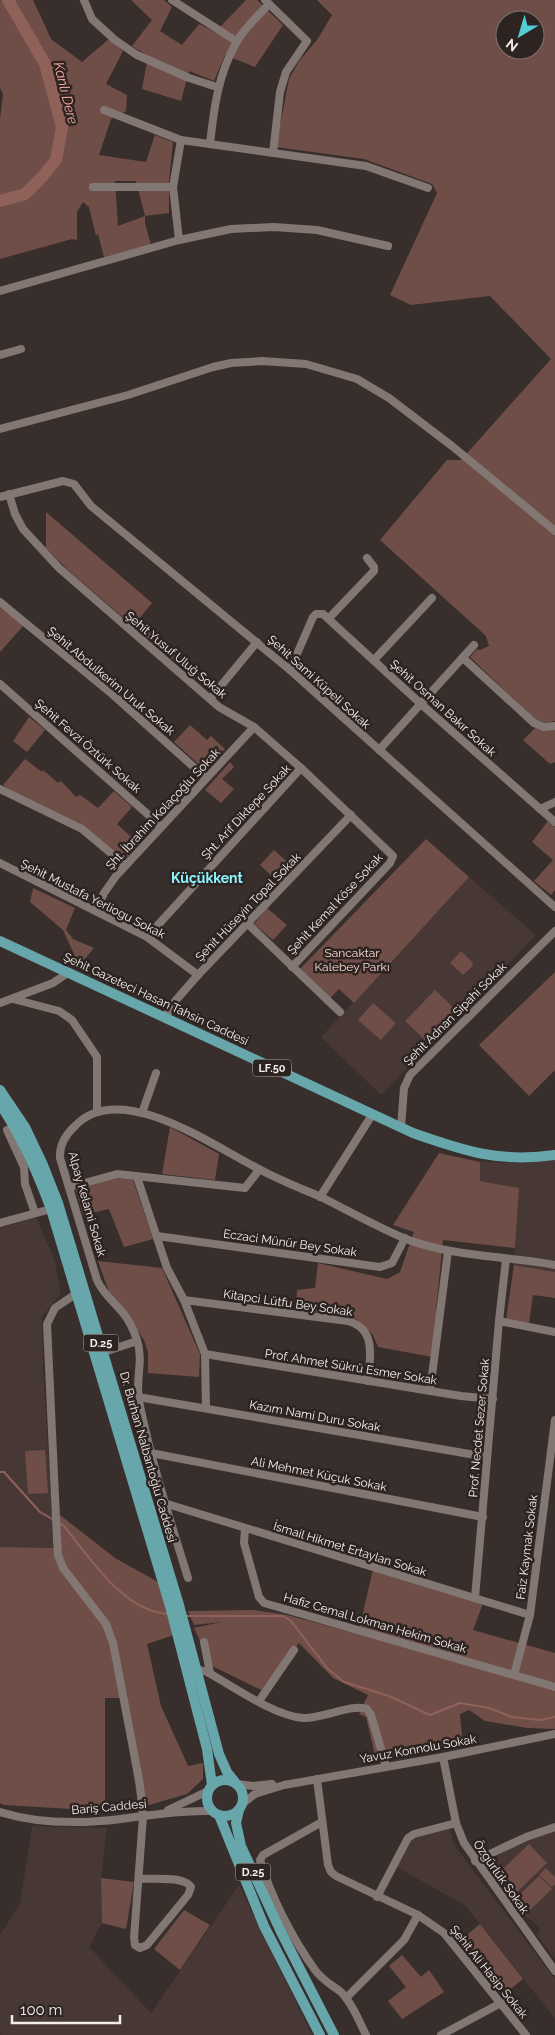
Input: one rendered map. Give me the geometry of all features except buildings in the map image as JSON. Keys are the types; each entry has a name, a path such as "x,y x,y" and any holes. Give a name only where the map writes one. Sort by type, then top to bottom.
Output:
{"main road":[{"name":"Şehit Gazeteci Hasan Tahsin Caddesi","path":"0,941 372,1115 447,1145 495,1157 530,1159 555,1155"},
{"name":"Dr. Burhan Nalbantoğlu Caddesi","path":"0,1090 25,1127 43,1165 58,1203 104,1352 175,1605 207,1749 210,1788"},
{"name":"Dr. Burhan Nalbantoğlu Caddesi","path":"0,1104 18,1132 36,1168 51,1208 175,1605"},
{"name":"Dr. Burhan Nalbantoğlu Caddesi","path":"181,1630 196,1669 219,1754 227,1772 236,1783"},
{"path":"210,1788 223,1779 236,1783"},
{"name":"D.25","path":"236,1783 243,1793 236,1823 241,1846 281,1932 334,2035"},
{"name":"D.25","path":"210,1788 207,1801 216,1813 264,1926 320,2035"},
{"path":"216,1813 229,1816 241,1807"}],"street":[{"path":"84,0 92,19 115,40 137,55 189,78 217,87"},
{"path":"172,0 236,41"},
{"path":"210,144 217,87 236,41 267,2 307,42 286,72 280,92 273,153"},
{"path":"104,110 181,140 366,166 428,188"},
{"path":"179,240 173,187 181,140"},
{"path":"93,187 173,187"},
{"path":"0,291 179,240 231,229 274,227 317,230 388,246"},
{"path":"0,355 21,349"},
{"path":"0,429 128,396 213,367 231,363 262,361 306,364 357,379 389,398 452,446 555,531"},
{"name":"Şehit Sami Küpeli Sokak","path":"9,494 64,481 74,484 91,506 290,670 555,907"},
{"path":"0,497 9,494"},
{"name":"Şehit Yusuf Uluğ Sokak","path":"9,494 15,514 23,529 52,561 210,699 254,727 301,768 393,856"},
{"path":"329,618 374,571 374,567 367,558"},
{"path":"374,660 432,598"},
{"name":"Şehit Abdulkerim Uruk Sokak","path":"0,602 112,694 206,778"},
{"name":"Şehit Osman Bakır Sokak","path":"290,670 316,614 323,614 421,704 555,822"},
{"path":"210,699 257,642"},
{"path":"379,750 474,645"},
{"path":"463,658 534,723 544,727 555,726"},
{"name":"Şehit Fevzi Öztürk Sokak","path":"0,684 161,826"},
{"name":"Şht. İbrahim Kolaçoğlu Sokak","path":"96,912 109,885 125,865 254,727"},
{"name":"Şht. Arif Diktepe Sokak","path":"147,937 301,768"},
{"path":"0,788 82,829 125,865"},
{"path":"540,810 555,802"},
{"name":"Şehit Hüseyin Topal Sokak","path":"165,1017 176,1000 198,975 351,815"},
{"name":"Şehit Kemal Köse Sokak","path":"292,966 390,863 393,856"},
{"name":"Şehit Mustafa Yerliogu Sokak","path":"0,863 147,937 198,975"},
{"path":"247,923 340,1012"},
{"name":"Şehit Adnan Sipahi Sokak","path":"401,1127 404,1088 410,1075 555,931"},
{"path":"0,1003 53,983 69,972"},
{"path":"13,999 59,1011 72,1020 97,1057 99,1065 97,1112"},
{"path":"142,1113 156,1074"},
{"name":"Alpay Kelami Sokak","path":"188,1578 164,1503 138,1397 141,1362 137,1341 129,1321 106,1295 97,1280 60,1158 62,1144 79,1121 97,1112 116,1110 142,1113 194,1134 259,1170 405,1238 448,1251 555,1265"},
{"path":"320,1197 372,1115"},
{"path":"7,1130 24,1167 25,1184 35,1213"},
{"path":"70,1187 117,1174 245,1188 259,1170"},
{"path":"137,1176 167,1268 184,1300 205,1354 206,1408"},
{"path":"0,1213 1,1222 51,1208"},
{"name":"Eczaci Münür Bey Sokak","path":"157,1236 380,1267 392,1263 405,1238"},
{"path":"430,1391 448,1251"},
{"name":"Prof. Necdet Sezer Sokak","path":"475,1598 506,1259"},
{"path":"77,1293 54,1308 47,1324 58,1555 63,1568 106,1624 114,1643 140,1785 143,1816 134,1938 136,1946 141,1948 147,1945 188,1895 191,1887 190,1884 182,1880 139,1879"},
{"name":"Kitapci Lütfu Bey Sokak","path":"184,1300 355,1323 364,1331 371,1345 368,1381"},
{"path":"499,1321 555,1332"},
{"path":"104,1352 137,1341"},
{"name":"Prof. Ahmet Sükrü Esmer Sokak","path":"205,1354 430,1391 493,1399"},
{"name":"Kazım Nami Duru Sokak","path":"138,1397 487,1457"},
{"name":"Faiz Kaymak Sokak","path":"514,1675 530,1615 555,1420"},
{"name":"Ali Mehmet Küçuk Sokak","path":"151,1453 483,1518"},
{"name":"İsmail Hikmet Ertaylan Sokak","path":"164,1503 530,1615"},
{"name":"Hafiz Cemal Lokman Hekim Sokak","path":"245,1529 244,1543 259,1597 264,1603 555,1687"},
{"path":"204,1642 210,1673"},
{"path":"259,1701 294,1650"},
{"path":"196,1669 210,1673 281,1713 302,1718 320,1717 359,1707 367,1709 371,1715 386,1766"},
{"name":"Yavuz Konnolu Sokak","path":"236,1783 253,1786 317,1779 443,1757 555,1734"},
{"name":"Özgürlük Sokak","path":"443,1757 456,1823 464,1843 555,1971"},
{"name":"Şehit Ali Hasip Sokak","path":"317,1779 331,1872 418,1916 450,1938 526,2035"},
{"name":"Yavuz Konnolu Sokak","path":"241,1807 255,1794 284,1784"},
{"name":"Bariş Caddesi","path":"162,1813 187,1802 210,1788"},
{"name":"Bariş Caddesi","path":"1,1812 39,1820 72,1822 100,1821 162,1813 216,1813"},
{"path":"322,1822 263,1855 260,1860 280,1907 305,1955 322,1979 340,1991 346,1998 364,2034"},
{"path":"378,1896 408,1838 414,1834 456,1823"},
{"path":"475,1861 526,1837 555,1826"},
{"path":"346,1998 404,1940 418,1916"},
{"path":"442,2035 501,2003"}],"shaded area":[{"path":"469,877 536,935 381,1095 321,1037"},
{"path":"555,1160 555,1272 514,1265 519,1188 480,1181 480,1162 524,1163"},
{"path":"36,1217 54,1259 61,1293 42,1317 43,1367 54,1548 0,1547 0,1228"},
{"path":"32,1826 107,1828 101,1878 102,1923 89,1947 151,2013 239,1885 312,2035 0,2034 0,1935 20,1904"},
{"path":"450,1828 454,1845 555,1979 555,2019 466,1906 397,1867 413,1836"},
{"path":"555,1829 555,1959 537,1935 540,1928 520,1912 486,1868 502,1853 520,1841"}],"green space":[{"path":"0,0 33,0 51,39 82,62 109,39 123,51 106,84 127,95 126,111 111,119 99,155 146,162 155,135 173,142 169,181 169,213 145,216 151,245 104,257 98,234 96,236 89,207 83,202 77,212 77,240 72,239 0,259 0,119 3,94 0,88","holes":["115,181 136,181 145,216 118,226"]},
{"path":"131,0 164,0 172,7 160,31 182,45 199,24 215,32 246,0 257,0 283,25 255,67 225,55 214,81 189,71 181,101 142,89 148,56 132,46 152,20"},
{"path":"317,0 555,0 555,721 547,723 536,720 470,657 477,649 480,650 489,646 486,636 380,540 447,460 461,460 551,359 490,296 411,305 390,295 437,193 432,184 364,159 276,147 289,79 299,61 317,40 332,15"},
{"path":"46,512 152,603 133,626 68,570 46,548"},
{"path":"0,608 24,625 0,652"},
{"path":"142,623 164,642 159,648 137,629"},
{"path":"167,644 189,663 184,669 162,650"},
{"path":"194,667 217,686 212,692 189,673"},
{"path":"29,717 45,730 27,752 13,741"},
{"path":"190,725 207,740 211,736 225,749 205,770 174,742"},
{"path":"535,728 546,731 555,729 555,762 550,764 523,740"},
{"path":"25,759 42,772 43,770 58,783 61,781 76,797 80,795 98,808 114,791 132,807 117,824 139,844 125,860 82,827 11,792 3,785"},
{"path":"230,762 234,767 222,779 234,789 221,803 205,790"},
{"path":"548,821 555,827 555,890 551,895 534,881 553,860 532,842"},
{"name":"Sancaktar Kalebey Parkı","path":"426,839 469,877 354,1003 339,989 330,998 299,970"},
{"path":"274,850 295,869 280,884 260,865"},
{"path":"33,888 75,908 66,930 73,939 94,948 84,960 96,969 94,974 80,967 63,930 30,902"},
{"path":"267,908 287,925 273,940 254,924"},
{"path":"461,951 472,962 473,966 463,975 450,963"},
{"path":"555,972 555,1070 529,1096 479,1045"},
{"path":"435,990 455,1009 425,1040 405,1021"},
{"path":"373,1003 396,1023 381,1040 358,1020"},
{"path":"170,1127 219,1154 215,1180 162,1174"},
{"path":"439,1153 480,1162 480,1181 519,1188 515,1248 443,1240 436,1310 444,1312 438,1358 378,1347 373,1335 356,1319 296,1309 297,1290 315,1288 318,1263 387,1279 400,1272 414,1232 393,1225"},
{"path":"114,1178 133,1180 153,1239 124,1247 109,1209 83,1215 76,1190"},
{"path":"98,1261 162,1268 200,1354 199,1377 148,1373 148,1352 144,1340 122,1307 109,1292"},
{"path":"514,1265 555,1272 555,1298 533,1295 529,1323 506,1320"},
{"path":"45,1450 48,1493 28,1494 25,1451"},
{"path":"52,1512 60,1515 115,1558 158,1582 174,1635 147,1644 161,1706 188,1766 203,1763 203,1779 187,1794 139,1808 121,1698 105,1698 105,1811 4,1805 0,1803 0,1547 54,1548"},
{"path":"374,1565 485,1598 473,1630 555,1653 555,1729 527,1728 485,1721 469,1710 460,1714 463,1746 376,1759 366,1717 359,1714 368,1695 333,1678 299,1643 263,1691 212,1666 194,1628 221,1622 194,1625 188,1611 254,1610 287,1615 358,1634"},
{"path":"529,1844 547,1863 516,1893 498,1874"},
{"path":"546,1868 555,1877 555,1884 552,1887 539,1875"},
{"path":"539,1876 552,1889 529,1911 516,1898"},
{"path":"101,1878 134,1882 126,1929 102,1923"},
{"path":"184,1910 210,1925 180,1970 154,1949"},
{"path":"480,1924 523,1979 503,1995 461,1940"},
{"path":"402,1955 421,1977 429,1970 444,1992 402,2019 388,2001 406,1987 389,1966"}],"waterway":[{"name":"Kanlı Dere","path":"0,201 25,194 42,177 56,160 62,127 45,64 8,0"},
{"path":"0,1472 4,1472 40,1512 54,1520"},
{"path":"58,1523 63,1525 96,1567 122,1593 137,1604 152,1611 169,1614"},
{"path":"186,1616 283,1616 291,1621 327,1668 344,1682 389,1696 430,1715 460,1703 489,1708 512,1717 540,1720 555,1717"}],"district":[{"name":"Küçükkent","path":"207,878"}]}
